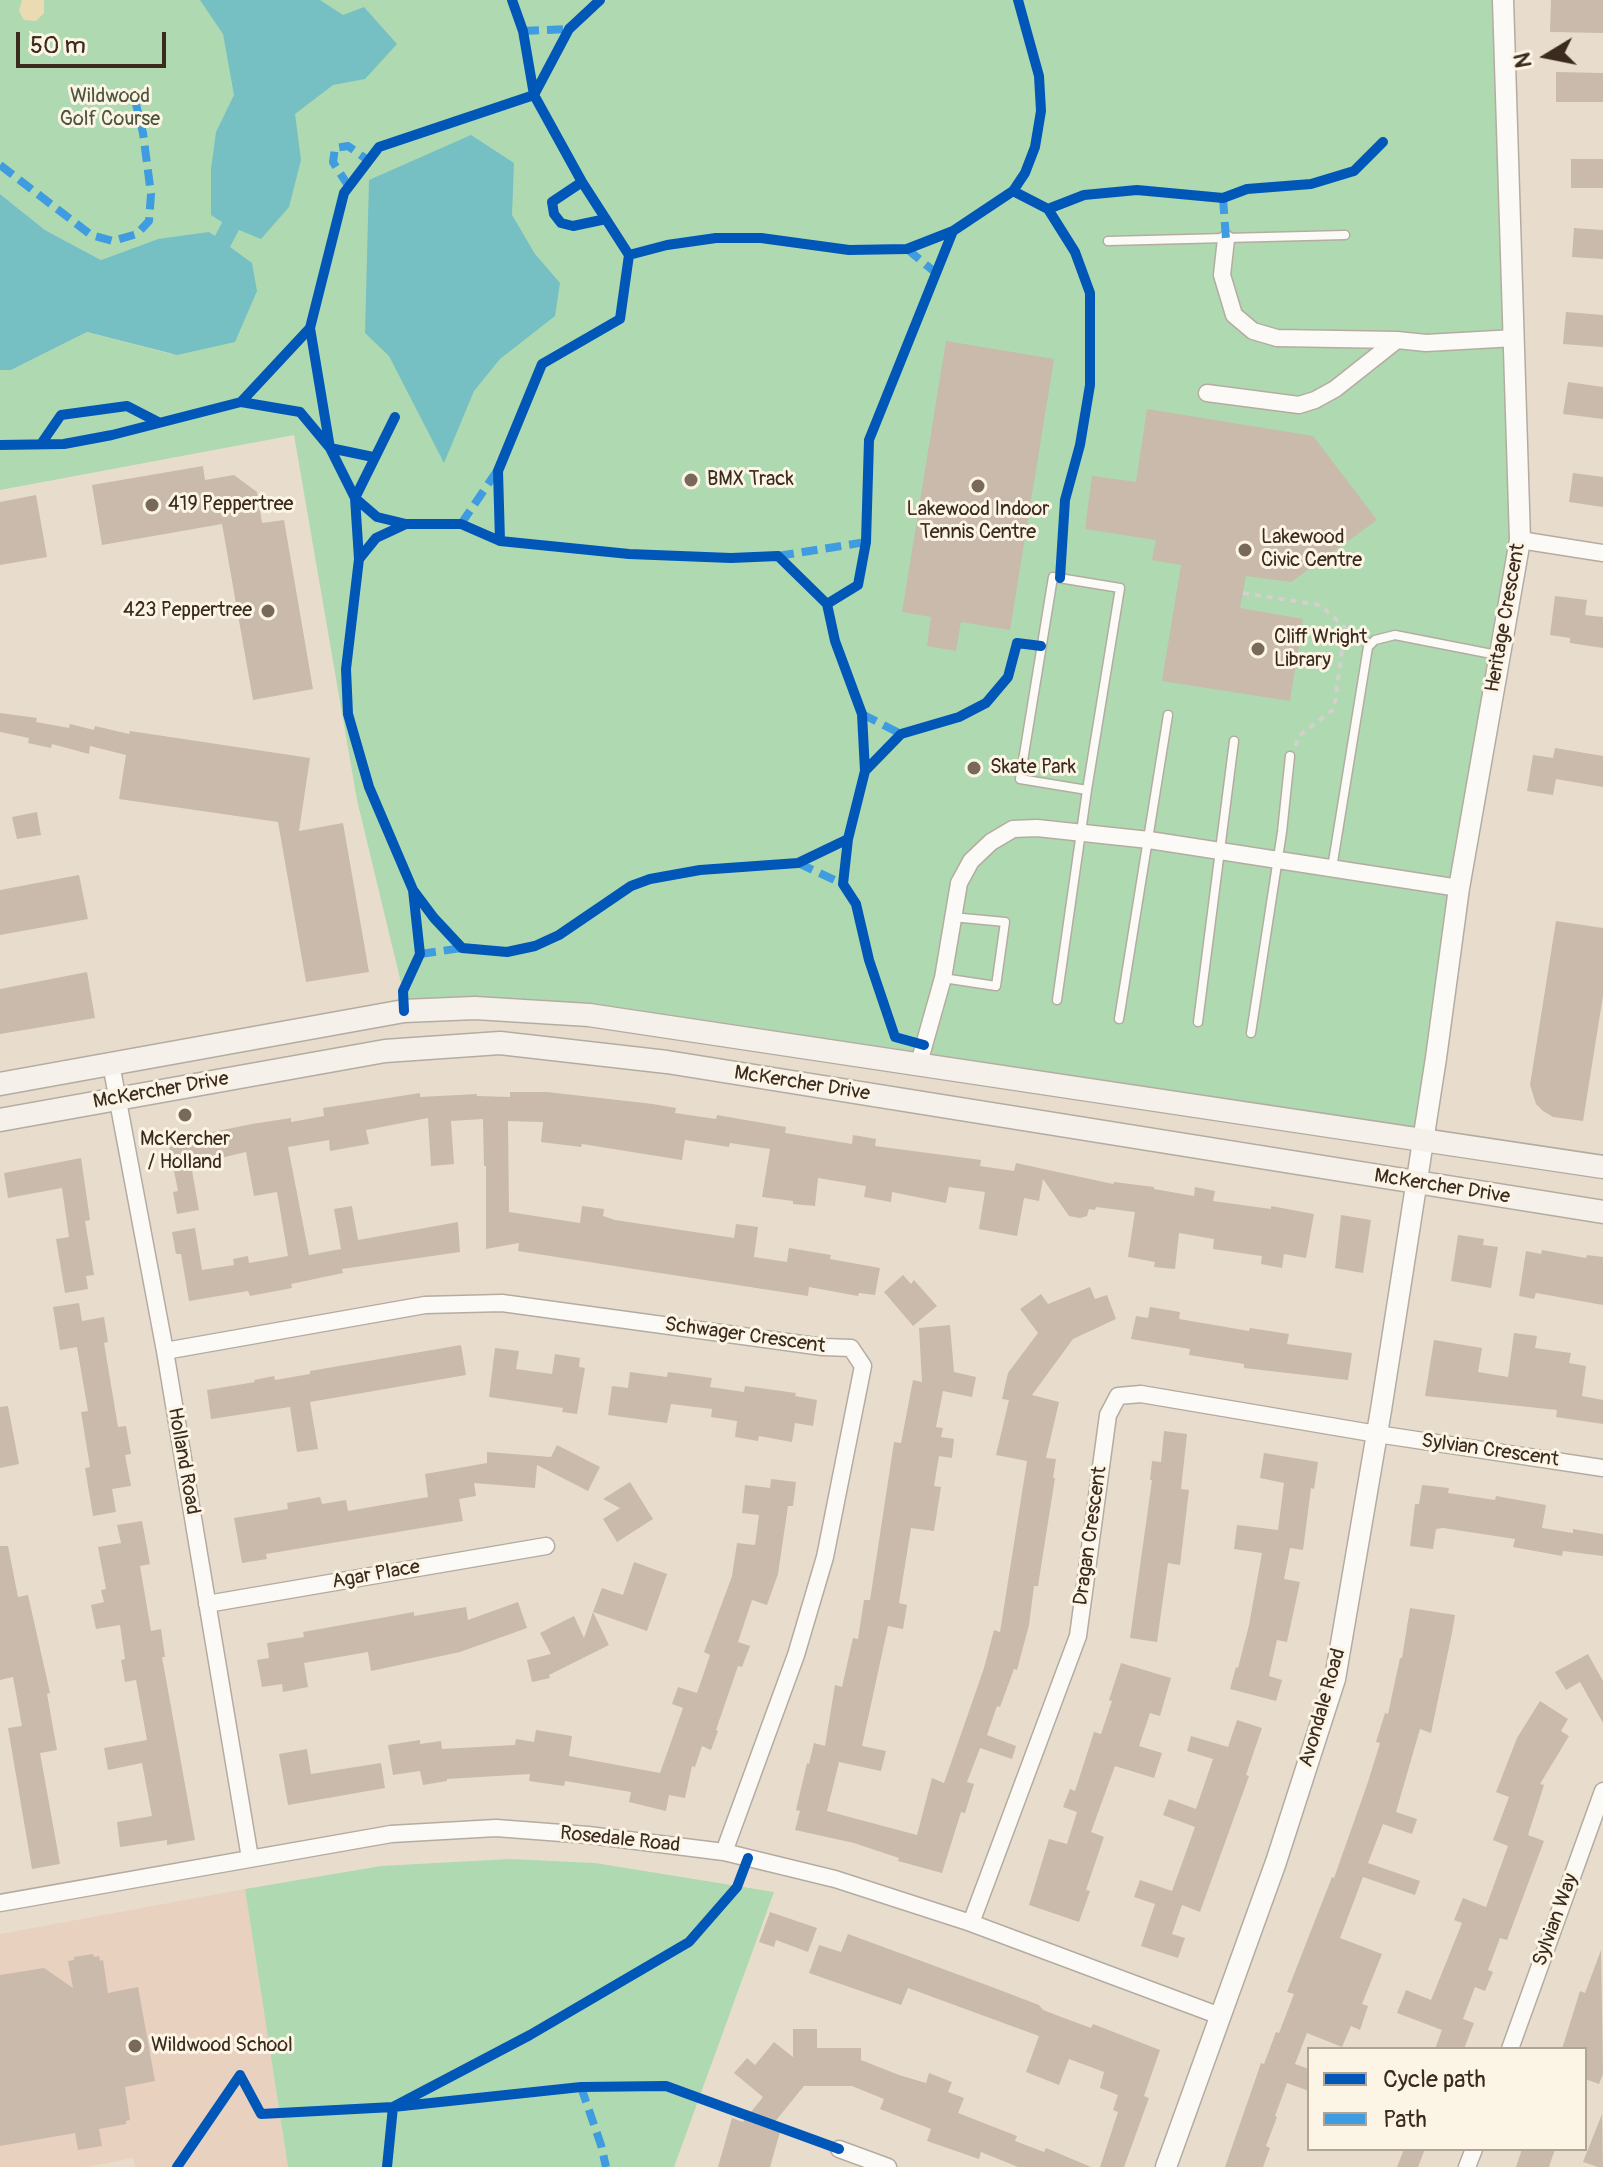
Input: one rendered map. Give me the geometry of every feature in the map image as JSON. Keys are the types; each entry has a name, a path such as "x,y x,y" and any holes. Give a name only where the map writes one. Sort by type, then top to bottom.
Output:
{"main road":[{"name":"McKercher Drive","path":"0,1084 404,1011 475,1008 589,1015 1603,1167"},
{"name":"McKercher Drive","path":"0,1120 385,1051 500,1043 667,1062 1603,1212"}],"street":[{"name":"Heritage Crescent","path":"1415,1183 1459,888 1520,540 1503,0"},
{"path":"1226,239 1222,275 1234,315 1253,331 1277,338 1426,343 1515,338"},
{"path":"1207,393 1299,405 1335,389 1397,340"},
{"path":"1520,540 1603,553"},
{"path":"919,1063 943,978 959,883 971,861 991,842 1013,829 1037,828 1149,840 1459,888"},
{"name":"Holland Road","path":"111,1064 165,1351 250,1858"},
{"name":"Avondale Road","path":"1166,2167 1276,1862 1335,1679 1377,1434 1415,1183"},
{"name":"Schwager Crescent","path":"165,1351 425,1305 502,1303 823,1347 851,1348 863,1366 825,1557 796,1655 724,1852"},
{"name":"Dragan Crescent","path":"971,1923 1078,1636 1108,1415 1118,1396 1141,1394 1377,1434"},
{"name":"Sylvian Crescent","path":"1377,1434 1603,1468"},
{"name":"Agar Place","path":"207,1604 546,1546"},
{"name":"Sylvian Way","path":"1511,2047 1603,1791"},
{"name":"Rosedale Road","path":"0,1903 391,1834 496,1828 588,1835 724,1852 835,1879 971,1923 1220,2016"},
{"path":"839,2149 888,2167"}],"lane":[{"path":"1108,241 1345,235"},
{"path":"1057,1000 1120,588 1053,577 1020,779 1087,790"},
{"path":"1332,869 1368,647 1375,640 1395,635 1498,655"},
{"path":"1119,1019 1168,715"},
{"path":"1198,1022 1234,741"},
{"path":"1251,1033 1290,756"},
{"path":"943,978 996,986 1005,922 952,917"}],"path":[{"path":"1243,593 1320,605 1368,647"},
{"path":"1290,756 1300,735 1334,709 1342,650 1353,635"}],"shaded area":[{"name":"Wildwood School","path":"245,1889 288,2167 135,2167 133,2158 87,2167 0,2167 0,1934"}],"green space":[{"name":"Wildwood Golf Course","path":"0,0 1500,0 1520,540 1422,1139 589,1015 404,1011 403,991 357,800 294,435 0,490 0,370 11,370 87,332 171,354 239,230 222,221 215,237 158,239 101,260 45,230 0,194"},
{"path":"510,1859 595,1863 774,1892 674,2167 288,2167 245,1889 381,1866"}],"sand":[{"path":"22,0 44,0 44,13 36,21 24,20 19,11"}],"water":[{"path":"200,0 320,0 343,15 364,7 397,44 365,79 333,85 295,114 301,160 289,207 261,239 239,230 230,247 252,263 257,291 235,342 177,355 87,332 11,370 0,370 0,194 45,230 101,260 158,239 209,232 215,236 222,222 211,215 211,169 216,132 234,95 223,34"},
{"path":"471,135 514,163 512,215 535,254 560,283 555,316 500,359 474,391 444,463 389,356 365,333 369,180"}],"building":[{"path":"1551,0 1603,0 1603,33 1550,32"},
{"path":"1556,72 1603,73 1603,102 1556,102"},
{"path":"1571,159 1603,159 1603,188 1571,188"},
{"path":"1574,228 1603,230 1603,259 1572,257"},
{"path":"1566,312 1603,315 1603,347 1563,344"},
{"name":"Lakewood Indoor Tennis Centre","path":"946,341 1054,359 1010,630 961,622 956,651 927,646 931,617 902,612"},
{"path":"1568,382 1603,387 1603,419 1563,414"},
{"name":"Lakewood Civic Centre","path":"1147,409 1313,436 1377,520 1291,582 1246,576 1240,608 1303,619 1290,701 1162,681 1181,565 1152,560 1156,540 1085,529 1092,476 1136,482"},
{"name":"423 Peppertree","path":"203,466 205,480 234,475 257,492 262,523 284,520 313,689 253,700 222,524 102,545 92,485"},
{"path":"1573,473 1603,477 1603,507 1569,502"},
{"path":"36,495 47,557 0,565 0,502"},
{"path":"1555,596 1587,600 1585,615 1603,617 1603,648 1570,643 1570,638 1550,635"},
{"path":"0,713 37,718 36,722 69,728 70,724 94,730 95,726 129,734 130,731 310,758 299,831 343,823 369,972 306,982 278,822 119,799 126,755 90,746 89,754 52,744 51,748 28,743 29,738 0,732"},
{"path":"1555,748 1603,756 1603,787 1556,779 1553,795 1527,791 1533,755 1553,758"},
{"path":"37,812 41,835 17,839 12,817"},
{"path":"79,875 88,919 0,935 0,890"},
{"path":"1556,921 1603,928 1603,996 1583,1121 1553,1117 1543,1111 1536,1104 1530,1085"},
{"path":"87,972 95,1018 0,1034 0,989"},
{"path":"510,1092 547,1092 653,1104 676,1108 675,1113 716,1119 717,1115 786,1127 785,1133 852,1144 853,1135 876,1139 875,1146 981,1160 980,1166 1014,1171 1016,1163 1113,1184 1154,1187 1194,1196 1195,1187 1215,1191 1213,1201 1271,1209 1271,1206 1314,1214 1306,1258 1284,1254 1282,1268 1261,1264 1262,1256 1213,1249 1214,1239 1179,1233 1175,1269 1154,1267 1155,1262 1128,1257 1135,1212 1096,1207 1095,1210 1089,1209 1087,1216 1069,1216 1043,1179 1039,1201 1024,1198 1017,1236 979,1229 985,1192 949,1187 946,1203 892,1192 891,1202 864,1197 866,1186 818,1178 815,1206 793,1204 793,1201 762,1197 770,1149 685,1140 682,1160 582,1144 581,1147 541,1142 543,1122 508,1121 509,1212 580,1223 582,1206 604,1209 603,1216 615,1220 734,1238 736,1224 758,1227 754,1257 787,1262 789,1248 880,1268 875,1295 859,1293 858,1296 809,1287 808,1296 518,1251 519,1243 486,1249 483,1119 451,1121 454,1164 431,1166 428,1118 366,1130 369,1144 330,1151 329,1140 288,1147 309,1255 341,1249 334,1209 352,1206 358,1240 458,1222 460,1252 342,1269 343,1273 291,1284 292,1288 250,1296 248,1291 189,1301 181,1254 176,1254 172,1232 195,1228 202,1270 234,1265 233,1259 248,1256 249,1263 288,1256 277,1192 254,1196 246,1152 191,1165 199,1210 177,1214 173,1192 178,1191 168,1141 252,1124 324,1116 323,1108 420,1093 420,1097 477,1094 510,1097"},
{"path":"81,1158 90,1220 85,1221 94,1275 86,1276 88,1289 65,1293 56,1239 69,1237 62,1188 8,1198 4,1173"},
{"path":"1341,1215 1371,1220 1363,1273 1335,1268"},
{"path":"1458,1235 1484,1239 1483,1245 1498,1247 1491,1288 1451,1281"},
{"path":"1542,1250 1586,1258 1587,1255 1603,1257 1603,1305 1536,1293 1534,1299 1519,1296 1526,1251 1541,1254"},
{"path":"903,1275 911,1284 914,1280 937,1306 913,1326 884,1292"},
{"path":"1090,1287 1095,1299 1107,1295 1116,1319 1073,1339 1032,1395 1059,1402 1046,1458 1056,1459 1055,1478 1029,1625 1017,1670 1014,1669 987,1735 1016,1746 1012,1759 980,1748 967,1782 974,1784 965,1813 961,1812 942,1873 898,1861 899,1858 854,1843 795,1830 800,1811 796,1810 807,1763 814,1743 825,1746 835,1685 842,1687 853,1638 858,1639 864,1600 870,1600 894,1442 901,1443 913,1380 922,1382 919,1328 950,1325 954,1372 976,1377 972,1397 943,1391 936,1427 943,1428 941,1437 954,1439 952,1458 939,1456 934,1486 941,1487 934,1531 911,1528 899,1603 907,1605 903,1629 888,1626 862,1746 886,1751 881,1771 839,1762 827,1811 917,1835 932,1778 944,1783 994,1630 1000,1632 1027,1461 996,1455 1009,1400 1002,1399 1008,1373 1038,1333 1020,1309 1041,1294 1048,1304"},
{"path":"79,1303 82,1321 104,1317 108,1342 104,1343 118,1427 126,1426 131,1454 125,1455 131,1486 112,1489 116,1512 93,1516 85,1468 90,1467 81,1412 88,1411 77,1347 60,1350 53,1307"},
{"path":"1150,1307 1180,1312 1179,1319 1249,1331 1250,1328 1289,1334 1287,1344 1352,1353 1348,1380 1244,1368 1244,1364 1189,1355 1190,1349 1131,1339 1136,1316 1148,1318"},
{"path":"1514,1333 1537,1336 1535,1348 1571,1353 1569,1363 1586,1366 1582,1396 1603,1400 1603,1424 1556,1417 1557,1410 1425,1396 1434,1340 1482,1348 1478,1372 1508,1377"},
{"path":"461,1345 466,1375 310,1402 318,1449 297,1452 290,1407 211,1419 207,1390"},
{"path":"495,1348 519,1351 516,1369 552,1374 555,1354 580,1358 579,1367 585,1368 577,1414 562,1412 563,1408 489,1397"},
{"path":"630,1372 667,1377 668,1372 712,1378 710,1387 744,1392 745,1386 796,1393 795,1396 817,1400 813,1426 795,1423 792,1442 759,1436 758,1441 735,1437 737,1421 711,1417 712,1409 671,1404 667,1423 608,1415 612,1386 628,1388"},
{"path":"8,1406 19,1464 0,1468 0,1407"},
{"path":"1164,1431 1187,1434 1181,1489 1189,1490 1180,1565 1168,1563 1157,1642 1130,1638 1152,1461 1161,1462"},
{"path":"557,1445 600,1467 588,1491 537,1465 535,1488 474,1483 476,1496 459,1499 463,1521 266,1554 267,1559 242,1563 234,1518 288,1509 287,1503 320,1497 322,1504 346,1500 348,1511 428,1497 425,1474 487,1463 487,1452 551,1457"},
{"path":"1264,1453 1318,1462 1314,1489 1311,1488 1303,1550 1290,1548 1284,1579 1300,1582 1287,1642 1277,1640 1269,1676 1282,1680 1276,1701 1230,1689 1249,1625 1262,1553 1234,1549 1237,1525 1278,1530 1284,1483 1260,1478"},
{"path":"771,1479 796,1482 793,1506 788,1506 778,1574 767,1605 752,1600 738,1642 750,1646 742,1667 738,1666 711,1750 702,1746 695,1767 692,1766 685,1798 669,1795 666,1811 629,1802 631,1792 565,1781 564,1786 529,1781 530,1774 447,1779 423,1785 420,1771 393,1775 388,1745 420,1740 420,1744 441,1741 442,1749 515,1745 516,1739 534,1742 536,1730 572,1736 569,1756 660,1773 683,1708 672,1704 678,1687 697,1693 710,1655 704,1652 732,1576 737,1543 755,1545 759,1515 742,1513 745,1485 770,1488"},
{"path":"630,1482 653,1519 617,1542 603,1519 620,1508 603,1499"},
{"path":"1422,1485 1449,1488 1448,1493 1495,1500 1496,1496 1546,1505 1542,1528 1603,1534 1603,1556 1563,1551 1562,1556 1513,1547 1515,1539 1443,1528 1436,1529 1433,1549 1410,1546 1415,1504 1419,1504"},
{"path":"142,1521 150,1564 140,1566 151,1631 161,1629 165,1657 162,1657 195,1840 167,1845 167,1840 120,1847 117,1822 152,1816 142,1763 108,1770 104,1748 147,1740 136,1680 125,1682 120,1625 96,1629 91,1605 104,1602 101,1590 106,1589 98,1547 121,1543 117,1525"},
{"path":"0,1546 8,1546 18,1597 28,1595 50,1693 47,1694 57,1750 40,1753 60,1864 32,1869 8,1728 22,1726 13,1677 0,1680"},
{"path":"634,1562 667,1574 647,1631 593,1612 602,1588 623,1595"},
{"path":"518,1602 527,1628 460,1652 371,1671 368,1652 304,1663 308,1687 283,1692 282,1684 262,1687 257,1660 269,1658 267,1643 304,1637 303,1632 414,1612 414,1616 466,1607 468,1620"},
{"path":"1410,1608 1455,1615 1431,1733 1420,1729 1396,1812 1417,1819 1412,1834 1383,1824 1368,1863 1420,1881 1415,1895 1363,1877 1340,1938 1382,1954 1362,2004 1368,2006 1360,2030 1351,2026 1342,2047 1307,2033 1295,2064 1307,2068 1307,2090 1287,2083 1266,2146 1270,2148 1263,2167 1225,2167 1261,2063 1264,2064 1276,2032 1279,2033 1294,1994 1287,1992 1334,1878 1368,1782 1380,1743 1376,1742 1385,1713 1388,1714"},
{"path":"593,1612 609,1645 549,1675 550,1678 532,1682 527,1660 551,1654 540,1633 574,1616 584,1638"},
{"path":"1588,1654 1603,1681 1603,1723 1580,1682 1566,1690 1555,1672"},
{"path":"1121,1663 1171,1678 1160,1716 1150,1713 1139,1746 1162,1753 1154,1778 1115,1766 1091,1832 1104,1837 1079,1922 1029,1905 1049,1839 1067,1844 1077,1812 1063,1807 1070,1789 1075,1791 1094,1732 1101,1734"},
{"path":"1540,1701 1568,1719 1561,1731 1569,1736 1540,1784 1544,1785 1528,1835 1544,1841 1507,1940 1500,1938 1488,1970 1493,1972 1485,1991 1475,1987 1463,2019 1474,2023 1465,2047 1436,2047 1442,2030 1397,2013 1406,1990 1431,2000 1462,1923 1454,1920 1463,1898 1486,1907 1508,1846 1493,1840 1509,1797 1496,1792 1517,1738"},
{"path":"1237,1720 1262,1728 1246,1775 1249,1776 1200,1912 1182,1905 1172,1934 1185,1938 1178,1958 1141,1946 1155,1904 1134,1897 1140,1880 1172,1891 1195,1827 1163,1815 1169,1799 1196,1809 1213,1759 1187,1751 1191,1736 1228,1747"},
{"path":"307,1749 311,1774 381,1763 385,1788 288,1805 279,1754"},
{"path":"770,1912 817,1928 808,1952 776,1940 774,1947 759,1942"},
{"path":"848,1934 1039,2005 1056,2015 1091,2028 1093,2024 1160,2050 1144,2096 1149,2098 1124,2167 1100,2167 1118,2112 1113,2110 1118,2095 1100,2088 1104,2072 1069,2059 1059,2085 1026,2072 1039,2036 908,1988 901,2005 809,1973 819,1945 841,1952"},
{"path":"1601,1950 1603,2074 1599,2084 1587,2080 1587,2047 1563,2047 1580,1991 1585,1993"},
{"name":"Wildwood School","path":"93,1954 94,1957 99,1956 100,1961 103,1960 108,1993 138,1987 155,2081 125,2087 130,2120 126,2124 99,2129 102,2146 78,2150 75,2133 0,2146 0,1975 44,1968 73,1988 68,1961"},
{"path":"793,2029 817,2029 817,2048 861,2048 861,2060 899,2075 926,2083 929,2073 952,2082 948,2092 964,2098 958,2113 1017,2136 1015,2141 1044,2152 1046,2148 1091,2167 1018,2167 981,2152 979,2159 927,2141 931,2129 880,2109 884,2099 852,2086 804,2086 769,2129 780,2132 770,2167 718,2167 732,2118 743,2122 763,2097 734,2073 747,2058 755,2065 774,2042 793,2057"},
{"path":"1602,2114 1603,2167 1598,2167 1583,2162"},
{"path":"1403,2151 1424,2151 1418,2167 1397,2167"},
{"path":"1521,2151 1554,2151 1549,2167 1516,2167"}],"marked path":[{"path":"523,31 569,29"},
{"path":"0,165 91,235 113,241 137,234 149,221 151,194 143,133 133,92"},
{"path":"349,187 333,162 335,148 348,146 369,161"},
{"path":"1223,198 1226,239"},
{"path":"907,249 936,273"},
{"path":"461,524 497,471"},
{"path":"778,556 866,542"},
{"path":"862,714 901,734"},
{"path":"798,863 843,884"},
{"path":"420,954 462,948"},
{"path":"581,2087 606,2167"}],"cycle path":[{"path":"500,541 498,471 542,364 620,319 629,255 582,182 534,95 523,31 512,0"},
{"path":"404,1011 403,991 420,954 413,890 369,787 348,714 346,669 359,559 355,498 330,448 310,328 344,193 379,147 534,95 569,29 600,0"},
{"path":"924,1045 895,1037 869,960 856,904 843,884 848,839 865,771 862,714 835,641 827,604 858,585 866,542 869,440 953,231 1013,191 1025,173 1035,147 1041,111 1039,76 1018,0"},
{"path":"1013,191 1048,209 1084,195 1137,190 1223,198 1247,189 1311,184 1354,171 1383,142"},
{"path":"582,182 552,202 554,214 561,223 573,226 606,219"},
{"path":"1048,209 1075,252 1090,293 1090,385 1080,445 1065,500 1060,578"},
{"path":"629,255 667,245 716,238 761,238 849,250 907,249 953,231"},
{"path":"0,445 64,444 241,402 310,328"},
{"path":"241,402 300,412 330,448 373,457"},
{"path":"41,444 61,415 127,406 158,422"},
{"path":"395,417 355,498 377,517 406,524"},
{"path":"359,559 376,538 406,524 461,524 500,541 629,554 731,558 778,556 827,604"},
{"path":"865,771 901,734 959,717 986,703 1008,677 1017,643 1041,646"},
{"path":"413,890 462,948 507,952 535,946 559,935 631,886 650,879 700,870 798,863 848,839"},
{"path":"387,2167 393,2107 530,2035 689,1942 737,1887 748,1858"},
{"path":"177,2167 240,2075 261,2114 393,2107 581,2087 666,2086 839,2149"}],"place":[{"name":"BMX Track","path":"691,480"},
{"name":"Lakewood Indoor Tennis Centre","path":"978,486"},
{"name":"419 Peppertree","path":"152,505"},
{"name":"Lakewood Civic Centre","path":"1245,550"},
{"name":"423 Peppertree","path":"268,611"},
{"name":"Cliff Wright Library","path":"1258,649"},
{"name":"Skate Park","path":"974,768"},
{"name":"McKercher / Holland","path":"185,1115"},
{"name":"Wildwood School","path":"135,2046"}]}
